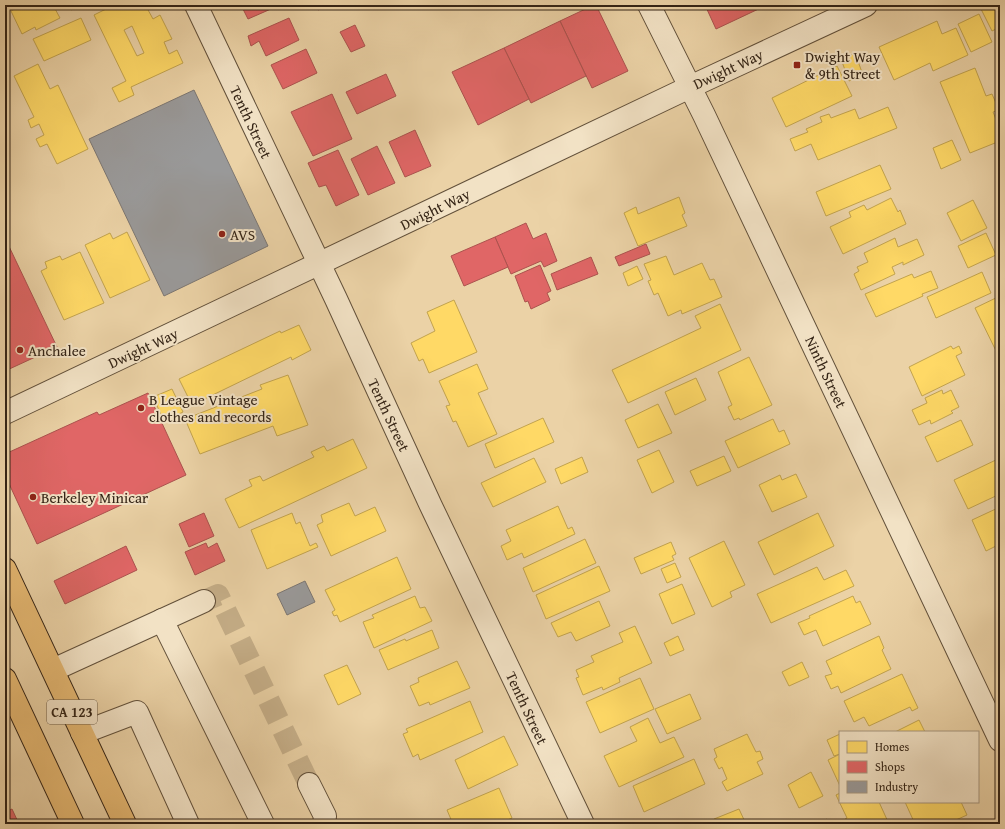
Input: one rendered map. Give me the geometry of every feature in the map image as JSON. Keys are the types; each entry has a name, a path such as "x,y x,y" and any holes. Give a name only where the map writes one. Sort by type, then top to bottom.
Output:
{"main road":[{"name":"CA 123","path":"5,569 125,824"},
{"name":"CA 123","path":"5,679 73,824"}],"street":[{"name":"Tenth Street","path":"196,5 583,824"},
{"name":"Ninth Street","path":"649,5 704,115 1000,740"},
{"name":"Dwight Way","path":"5,413 690,87 866,5"},
{"path":"53,670 204,601"},
{"path":"162,620 263,824"},
{"path":"82,733 137,712 188,824"},
{"path":"309,784 325,816 324,824"}],"building: Homes":[{"path":"22,5 53,5 60,18 36,30 35,27 22,34 11,11"},
{"path":"69,5 81,5 71,10"},
{"path":"114,5 153,5 147,8 153,19 160,15 172,39 164,42 169,54 177,50 183,63 131,87 134,95 119,102 112,88 126,81 94,15","holes":["132,26 144,53 137,56 124,30"]},
{"path":"979,5 1000,5 1000,27 992,31"},
{"path":"979,14 992,42 971,52 958,24"},
{"path":"81,18 91,40 44,61 33,39"},
{"path":"937,21 942,34 956,28 968,55 933,71 930,63 894,80 879,47"},
{"path":"1000,49 1000,61 996,51"},
{"path":"855,53 863,75 849,81 841,59"},
{"path":"38,64 50,89 58,85 88,149 57,164 47,144 40,147 36,139 44,135 39,124 31,128 28,120 34,117 14,76"},
{"path":"837,66 852,96 786,127 772,98"},
{"path":"975,68 986,96 992,94 999,110 993,112 1000,129 1000,141 970,153 940,82"},
{"path":"888,107 897,128 818,160 811,144 795,151 790,139 808,132 806,129 822,122 820,117 829,114 831,118 855,109 859,119"},
{"path":"952,140 961,160 941,169 933,148"},
{"path":"880,165 891,189 826,216 816,192"},
{"path":"679,197 685,213 682,215 687,226 638,246 624,213 636,207 638,214"},
{"path":"891,198 898,212 900,210 906,224 843,254 830,227 851,217 849,212 864,205 867,210"},
{"path":"973,200 987,228 961,241 947,213"},
{"path":"127,232 150,280 110,298 85,245 110,233 113,239"},
{"path":"986,233 996,255 968,268 958,246"},
{"path":"895,238 898,247 917,239 924,255 903,265 903,262 892,267 895,274 861,290 854,274 859,271 857,267 868,262 864,253"},
{"path":"80,252 104,303 64,320 41,271 47,268 45,262 60,256 62,260"},
{"path":"666,256 674,275 702,263 710,280 714,279 722,297 682,314 681,310 668,316 658,293 654,295 648,281 651,280 644,264"},
{"path":"637,266 643,279 628,286 623,273"},
{"path":"931,271 938,288 922,294 923,296 876,317 865,294 912,274 914,278"},
{"path":"982,272 991,293 936,318 927,297"},
{"path":"1000,296 1000,359 975,308"},
{"path":"454,300 477,352 429,373 423,359 419,361 411,343 435,331 427,312"},
{"path":"720,304 741,350 628,403 612,370 701,328 695,316"},
{"path":"299,325 311,350 292,360 291,357 192,405 179,379 280,331 281,333"},
{"path":"951,346 953,349 959,346 962,353 956,356 965,375 922,396 909,367"},
{"path":"749,357 772,405 740,420 739,418 734,420 728,407 732,405 718,372"},
{"path":"477,364 488,389 478,393 497,434 468,447 456,421 453,422 446,406 450,405 439,381"},
{"path":"288,375 308,425 277,436 273,426 200,454 185,419 262,389 260,385"},
{"path":"696,378 706,400 675,415 665,392"},
{"path":"172,389 183,412 164,421 153,397"},
{"path":"942,390 943,394 951,390 959,407 951,411 953,413 931,424 930,420 919,425 912,410 927,403 925,398"},
{"path":"658,404 672,433 638,448 625,420"},
{"path":"543,418 554,442 495,468 485,444"},
{"path":"773,419 779,432 784,430 790,444 738,468 725,441"},
{"path":"961,420 973,445 937,462 925,437"},
{"path":"353,439 367,468 239,528 225,499 252,486 249,480 260,476 263,481 314,457 311,452 324,446 327,451"},
{"path":"659,450 674,482 652,493 637,460"},
{"path":"724,456 731,471 697,486 690,471"},
{"path":"582,457 588,472 561,484 555,469"},
{"path":"534,458 546,482 493,507 481,483"},
{"path":"1000,458 1000,494 968,509 954,480"},
{"path":"796,474 807,497 772,512 759,485 780,475 782,480"},
{"path":"349,503 355,516 375,507 386,531 331,556 317,525 323,522 321,515"},
{"path":"558,506 568,529 572,527 575,534 524,558 522,553 507,560 501,546 511,541 506,530"},
{"path":"1000,507 1000,544 986,551 972,520"},
{"path":"292,513 296,524 300,522 310,546 316,543 318,547 267,569 251,530"},
{"path":"818,513 834,546 774,575 758,542"},
{"path":"585,539 596,563 533,592 523,568"},
{"path":"724,541 745,585 730,592 732,597 712,607 689,558"},
{"path":"671,542 676,554 672,556 674,560 641,574 634,558"},
{"path":"397,557 411,589 340,622 337,615 334,616 332,612 335,610 325,590"},
{"path":"675,563 681,577 667,583 661,569"},
{"path":"599,566 610,591 546,619 536,595"},
{"path":"817,567 824,580 846,570 854,586 771,623 757,594"},
{"path":"682,584 695,614 672,624 659,594"},
{"path":"415,596 420,608 425,607 432,621 374,648 363,622 374,618 372,615"},
{"path":"853,596 856,603 860,601 871,624 823,646 816,630 804,635 798,623 810,618 809,616"},
{"path":"599,601 610,626 576,641 571,632 558,637 551,623"},
{"path":"635,626 652,663 619,678 620,682 603,690 602,687 583,695 576,678 579,677 576,670 594,662 591,656 623,642 619,633"},
{"path":"432,630 439,648 388,670 379,650"},
{"path":"678,636 684,650 670,656 664,643"},
{"path":"879,636 884,648 882,650 891,669 841,693 838,686 831,689 825,676 832,674 826,661"},
{"path":"457,661 470,688 430,705 429,702 419,706 410,686 419,682 418,678"},
{"path":"802,662 809,677 789,686 782,672"},
{"path":"347,665 361,694 338,705 324,675"},
{"path":"902,674 918,708 912,711 910,707 869,726 864,717 854,722 844,701"},
{"path":"640,678 654,709 600,733 586,702"},
{"path":"690,694 701,719 667,734 655,709"},
{"path":"470,701 483,732 420,760 418,754 413,757 403,734 408,732 406,729"},
{"path":"648,718 660,743 674,737 684,757 619,787 604,756 637,741 630,727"},
{"path":"919,720 924,731 897,731"},
{"path":"747,734 756,752 760,751 763,759 757,762 763,774 727,791 722,782 727,779 722,767 719,769 714,759 717,757 714,749"},
{"path":"839,734 839,754 834,756 827,740"},
{"path":"504,736 518,765 468,789 455,760"},
{"path":"839,754 839,784 828,760"},
{"path":"694,759 705,784 644,812 633,786"},
{"path":"811,772 823,796 799,808 788,785"},
{"path":"499,788 512,818 499,824 453,824 447,810"},
{"path":"839,794 839,801 836,795"},
{"path":"840,803 879,803 889,824 847,824 845,819 847,818"},
{"path":"905,803 961,803 967,815 947,824 915,824"},
{"path":"739,809 746,824 716,824 714,819"},
{"path":"827,819 829,824 817,824"}],"building: Shops":[{"path":"241,5 280,5 248,19"},
{"path":"316,5 328,5 318,10"},
{"path":"596,5 628,71 592,88 560,21"},
{"path":"705,5 767,5 716,29"},
{"path":"289,18 299,40 266,56 259,41 251,46 248,36"},
{"path":"560,21 586,76 531,103 504,48"},
{"path":"355,25 365,46 351,52 340,32"},
{"path":"504,48 529,99 478,125 452,72"},
{"path":"306,49 317,73 283,89 271,65"},
{"path":"386,74 396,96 357,114 346,92"},
{"path":"332,94 352,139 313,156 291,112"},
{"path":"415,130 431,166 405,177 389,142"},
{"path":"377,146 395,183 368,195 351,159"},
{"path":"338,150 359,195 336,206 326,185 319,187 308,163"},
{"path":"526,223 533,239 546,233 557,261 544,267 541,261 511,274 495,237"},
{"path":"495,237 508,267 464,286 451,256"},
{"path":"5,238 57,347 5,371"},
{"path":"646,244 650,254 619,266 615,257"},
{"path":"591,257 598,274 557,290 551,274"},
{"path":"540,265 551,291 547,293 550,300 531,309 528,301 525,302 515,276"},
{"path":"148,393 186,475 37,544 5,475 5,454 97,412 99,415"},
{"path":"204,513 214,536 189,547 179,524"},
{"path":"206,543 208,548 217,543 225,561 195,575 185,552"},
{"path":"126,546 137,570 65,604 54,581"},
{"path":"12,809 19,824 5,824 5,812"}],"building: Industry":[{"path":"194,90 268,246 164,296 89,139"},
{"path":"305,581 315,602 287,615 277,594"}],"tunnel":[{"path":"204,601 218,595 309,784"}],"place":[{"name":"Dwight Way & 9th Street","path":"797,65"},
{"name":"AVS","path":"222,234"},
{"name":"Anchalee","path":"20,350"},
{"name":"B League Vintage clothes and records","path":"141,408"},
{"name":"Berkeley Minicar","path":"33,497"}]}
